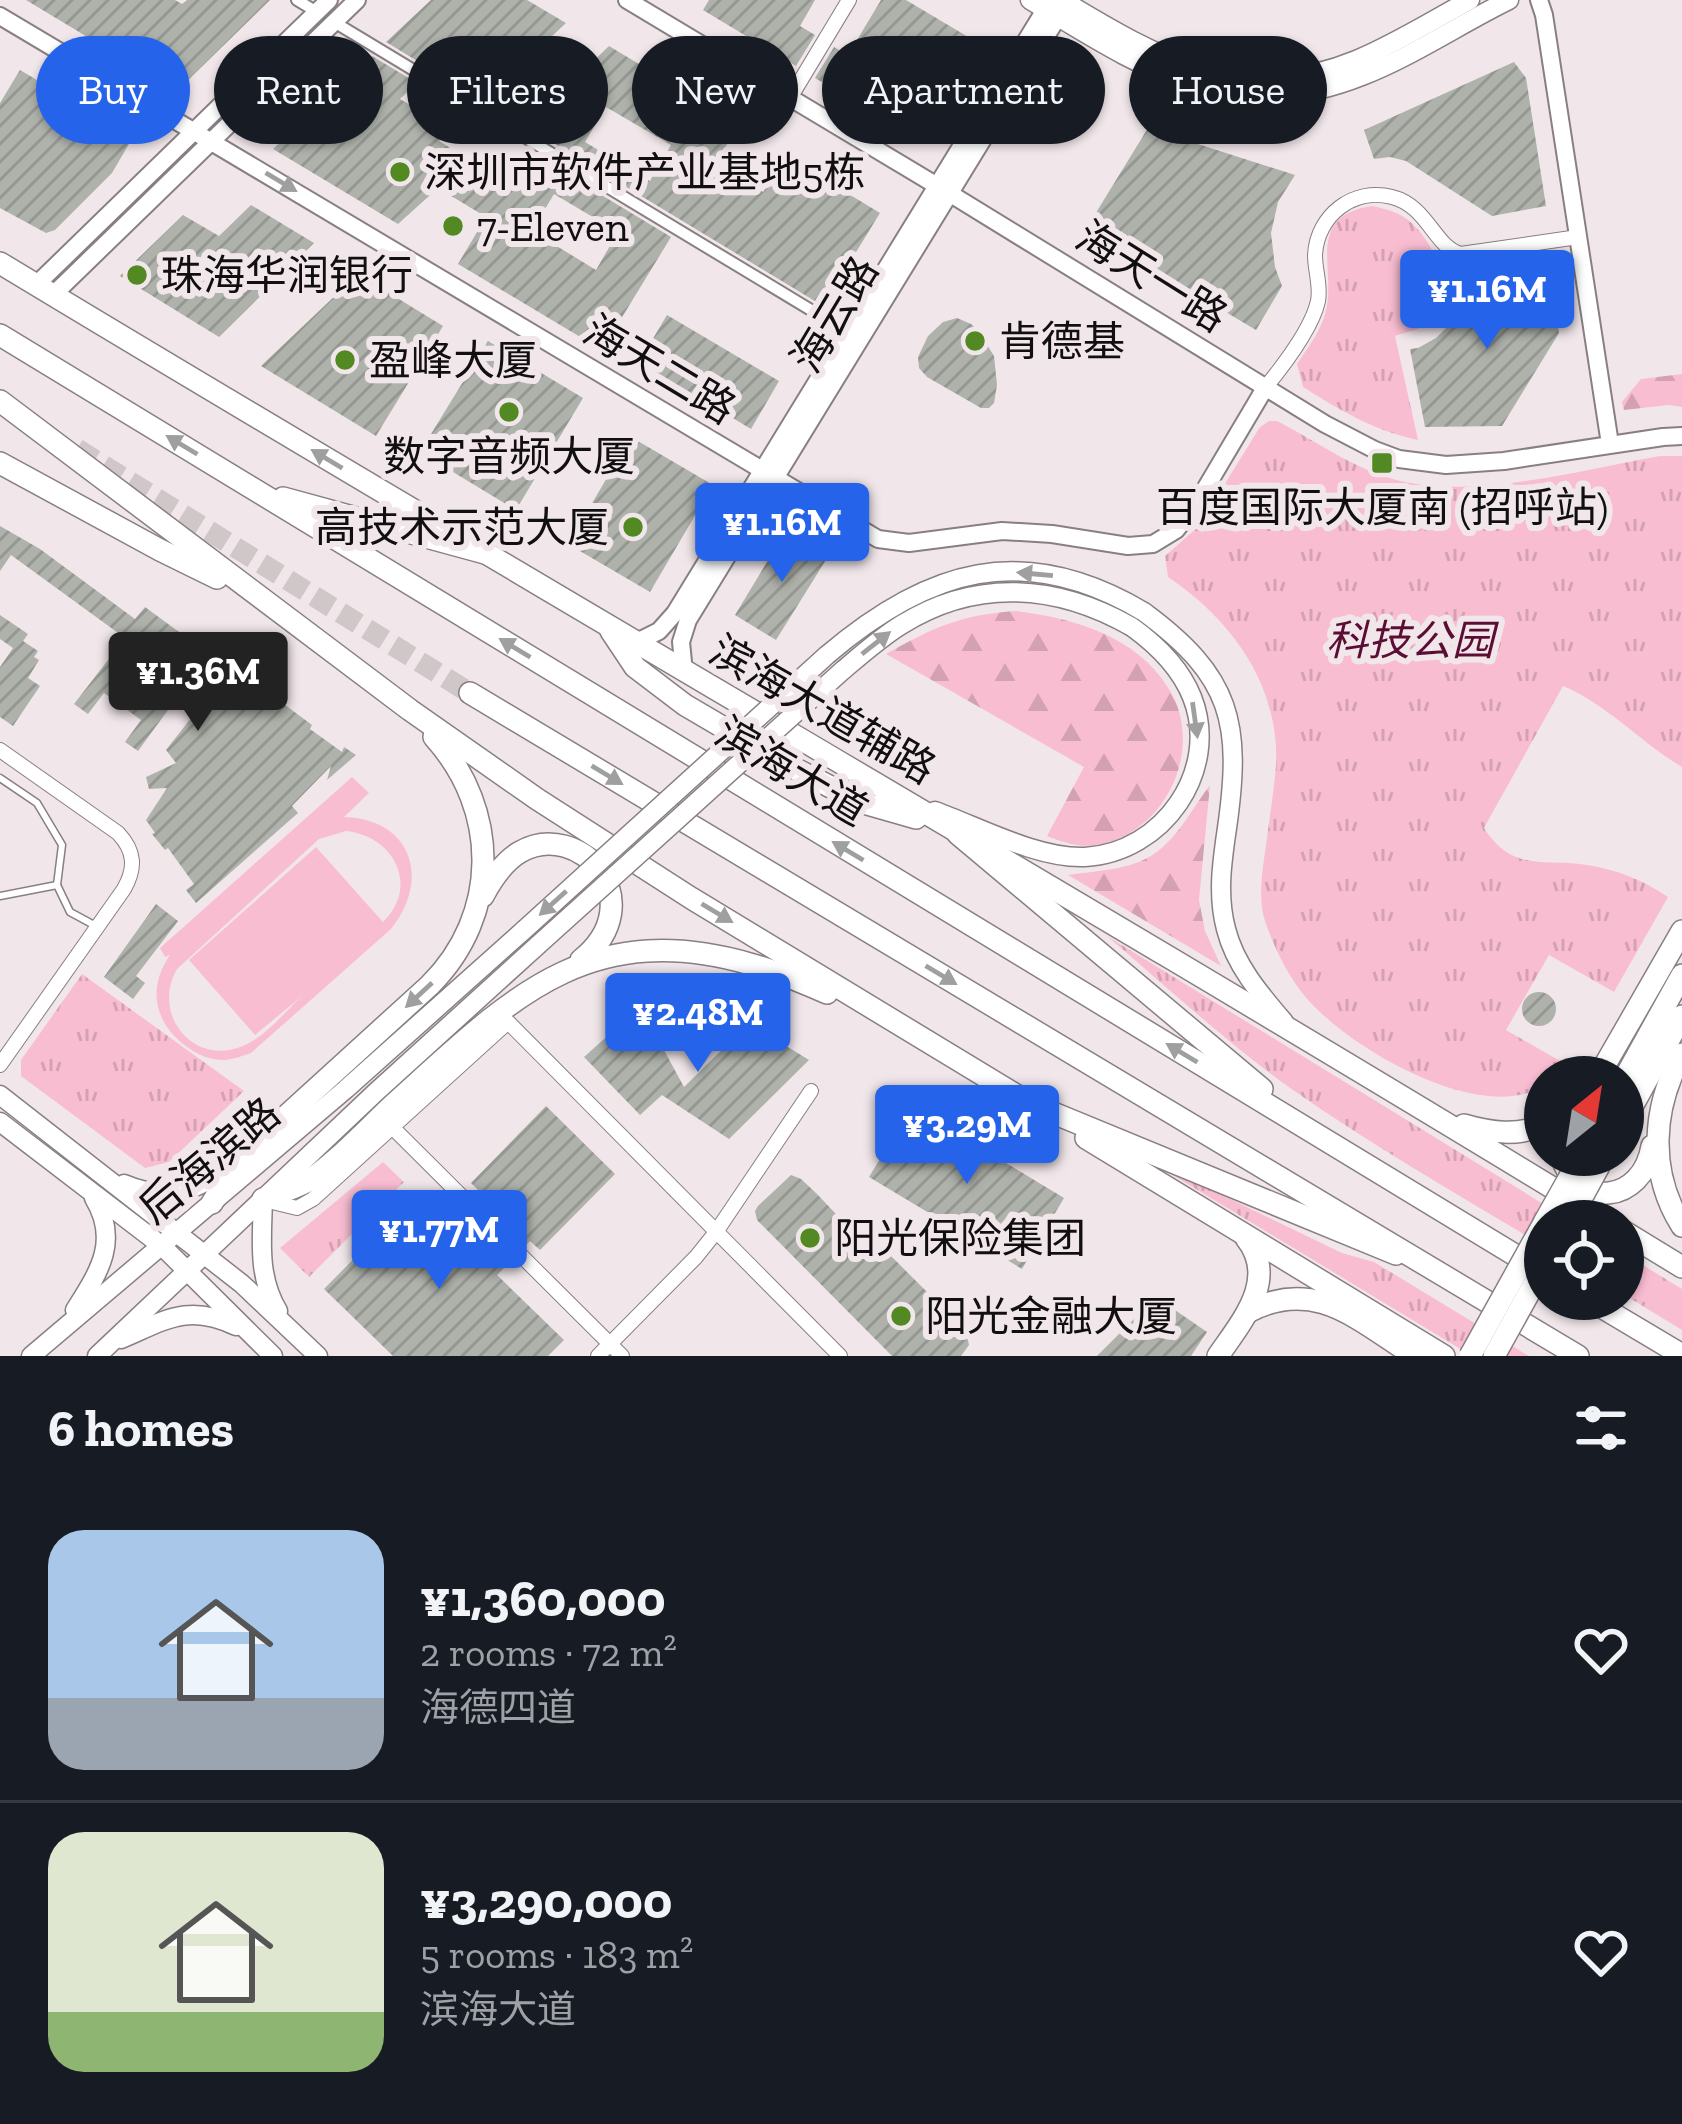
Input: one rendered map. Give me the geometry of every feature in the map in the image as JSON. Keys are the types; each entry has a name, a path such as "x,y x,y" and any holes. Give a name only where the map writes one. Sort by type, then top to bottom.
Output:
{"main road":[{"path":"1054,4 1185,65 1216,74 1270,79 1313,74 1355,61 1470,0"},
{"path":"1054,4 1136,63 1179,82 1211,91 1269,97 1360,77 1509,0"},
{"name":"滨海大道辅路","path":"0,263 1572,1200"},
{"name":"滨海大道","path":"0,335 1317,1136 1524,1256"},
{"path":"0,401 410,710 620,853 1444,1356"},
{"path":"0,464 260,598"},
{"path":"258,491 485,554"},
{"name":"后海滨路","path":"31,1356 346,1090 866,622 932,586 978,574 1025,572 1101,589 1138,619"},
{"name":"后海滨路","path":"104,1350 538,945 889,633 916,616 982,594 1027,592 1138,619"},
{"path":"898,797 1034,848 1069,856 1121,850 1152,832 1185,794 1196,764 1198,728 1182,676 1138,619"},
{"path":"1138,619 1189,648 1217,685 1226,707 1234,760 1221,867 1223,916 1239,962 1291,1030"},
{"path":"609,628 634,667 685,705 860,802 952,830 1317,1136"},
{"path":"470,693 1578,1356"},
{"path":"410,710 456,764 473,800 482,842 476,908"},
{"path":"108,1178 153,1192 183,1191 211,1181 442,973 459,950 476,908 500,869 517,853 554,844 579,853 601,873 612,896 612,916 595,949 480,1028 308,1181 263,1199 263,1274 273,1303 290,1328"},
{"path":"1610,1056 1682,932"},
{"path":"566,970 634,951 710,954 785,975 889,1018"},
{"path":"1637,1056 1682,975"},
{"path":"1644,1085 1682,1016"},
{"path":"1644,1172 1666,1087 1682,1054"},
{"path":"0,1095 205,1254 318,1356"},
{"path":"1029,1103 1435,1270"},
{"path":"1423,1109 1461,1124 1502,1133 1524,1131"},
{"path":"1660,1111 1663,1184 1682,1226"},
{"path":"0,1122 163,1246 273,1356"},
{"path":"212,1203 240,1158"},
{"path":"1570,1176 1587,1189 1605,1193 1626,1189 1640,1176"},
{"path":"67,1324 91,1286 108,1242 105,1218 84,1185"},
{"path":"1218,1356 1247,1312 1259,1283 1253,1247 1236,1230"},
{"path":"1644,1244 1682,1267"},
{"path":"1470,1356 1524,1259"},
{"path":"1247,1312 1281,1298 1301,1297 1336,1307 1415,1356"},
{"path":"1494,1356 1524,1304"},
{"path":"104,1350 189,1314 209,1315 252,1334"},
{"path":"1623,1320 1682,1355"}],"street":[{"path":"297,0 323,6"},
{"path":"44,290 357,0"},
{"name":"海天一路","path":"627,0 687,36"},
{"path":"798,85 849,0"},
{"path":"1539,0 1610,444"},
{"name":"海云路","path":"635,643 659,632 675,613 768,476 1054,4"},
{"path":"44,290 194,130 323,6"},
{"name":"海天二路","path":"0,16 854,527 888,542 1002,531 1144,546 1161,541 1182,523 1265,388"},
{"path":"334,22 849,332"},
{"name":"海天一路","path":"798,103 1375,450 1422,464 1471,465 1682,436"},
{"name":"海云路","path":"685,672 684,627 849,332 943,190"},
{"path":"1265,388 1317,306 1316,255 1324,225 1355,198 1377,194 1400,200 1420,213 1448,248 1461,254 1578,237"},
{"path":"0,750 118,833 127,842 133,863 132,876 0,1065"},
{"path":"263,1199 296,1208 304,1205 508,1022 840,1356"},
{"path":"598,1356 696,1257 811,1091"},
{"path":"392,1126 622,1356"}],"lane":[{"path":"0,778 37,803 62,845 57,885 70,912 98,927"},
{"path":"0,896 57,885"}],"green space":[{"path":"1372,206 1400,214 1418,229 1434,254 1442,282 1438,310 1430,321 1395,336 1418,440 1359,419 1303,387 1297,364 1325,313 1331,231 1352,211"},
{"path":"1682,374 1682,407 1624,410 1622,402 1641,379"},
{"name":"科技公园","path":"1277,421 1348,461 1393,479 1424,485 1491,485 1682,456 1682,767 1595,703 1563,686 1484,828 1518,858 1609,870 1668,897 1614,992 1549,955 1506,1030 1551,1056 1524,1056 1524,1093 1486,1096 1452,1088 1381,1057 1323,1015 1303,994 1272,940 1261,899 1276,766 1270,709 1248,658 1212,613 1168,577 1165,556 1198,527 1260,427"},
{"path":"1016,611 1081,625 1122,643 1140,655 1169,689 1179,712 1181,760 1161,805 1124,836 1087,846 1047,836 1084,767 886,654 948,624"},
{"path":"352,777 369,793 344,817 386,828 408,855 410,891 391,929 251,1053 213,1059 176,1038 158,1004 158,980 170,955 165,957 160,948","holes":["346,831 363,835 389,852 400,879 400,893 383,922 316,847 189,960 255,1035 302,996 243,1046 225,1051 193,1043 173,1019 169,1003 177,969 319,839"]},
{"path":"1210,785 1199,900 1205,931 1221,966 1068,875 1124,867 1154,854 1178,831"},
{"path":"1107,936 1537,1200 1524,1200 1524,1234 1324,1111 1222,1035"},
{"path":"82,974 244,1091 169,1162 145,1168 21,1076 21,1060"},
{"path":"1143,1157 1342,1253 1374,1262 1529,1356 1472,1356"},
{"path":"383,1162 404,1182 309,1277 280,1248"},
{"path":"1644,1266 1682,1289 1682,1330 1644,1307"}],"building":[{"path":"26,0 175,0 182,4 187,0 270,0 233,36 214,36 214,55 190,78 190,36 86,36"},
{"path":"431,0 527,0 566,23 552,36 407,36 407,55 386,42"},
{"path":"709,0 815,0 800,26 815,35 798,63 798,36 746,36 703,10"},
{"path":"881,0 906,0 967,36 859,36"},
{"path":"609,46 632,60 632,122 608,108"},
{"path":"1514,62 1526,78 1546,206 1492,216 1406,161 1374,159 1364,130"},
{"path":"383,63 407,77 407,92 400,99 407,103 407,144 444,144 512,186 532,153 671,237 602,350 458,264 486,217 438,188 398,224 273,149 278,144 383,144","holes":["554,194 618,232 596,270 532,231"]},
{"path":"20,70 36,79 36,144 129,144 112,173 55,230 46,233 0,208 0,103"},
{"path":"555,144 588,144 650,181 669,144 727,144 716,163 763,192 786,156 880,213 823,306"},
{"path":"1138,144 1198,144 1295,175 1278,202 1271,233 1282,286 1256,330 1086,229"},
{"path":"251,205 314,243 219,337 120,276 183,215 219,236"},
{"path":"1550,271 1559,333 1502,426 1425,427 1410,349 1436,338 1448,326 1466,282"},
{"name":"盈峰大厦","path":"358,274 443,326 376,436 261,366"},
{"path":"667,315 779,381 751,429 639,362"},
{"path":"957,318 979,332 994,356 997,385 989,408 981,408 919,368 918,357 928,336 943,322"},
{"name":"数字音频大厦","path":"488,341 583,398 516,510 420,452"},
{"name":"高技术示范大厦","path":"631,437 713,485 650,592 568,544"},
{"path":"0,526 40,549 135,619 145,607 228,668 230,664 342,752 344,747 356,755 327,780 331,766 292,806 298,813 196,903 186,890 194,884 146,820 167,788 149,789 146,777 176,763 166,750 195,713 176,699 138,751 125,742 141,720 104,693 88,714 74,704 125,638 11,555 0,571"},
{"path":"787,529 829,555 776,640 735,615"},
{"path":"0,615 28,634 23,641 38,651 34,657 39,660 28,678 40,686 13,726 0,717 0,667 13,648 0,639"},
{"path":"156,904 178,921 136,976 145,983 133,999 104,977"},
{"path":"1539,992 1551,997 1556,1009 1551,1021 1539,1026 1527,1021 1522,1009 1527,997"},
{"path":"646,1017 684,1087 749,1023 809,1060 729,1139 662,1095 640,1115 584,1057 626,1025"},
{"path":"546,1106 615,1174 540,1250 530,1241 526,1245 476,1195 480,1192 471,1183"},
{"path":"912,1106 1064,1198 1022,1269 869,1177"},
{"path":"791,1175 817,1194 870,1250 886,1251 966,1331 969,1345 961,1356 892,1356 757,1220 758,1206"},
{"path":"416,1196 446,1225 460,1211 511,1261 497,1275 564,1340 548,1356 393,1356 324,1289"},
{"path":"1156,1297 1207,1332 1191,1356 1097,1356"}],"tunnel":[{"path":"77,449 470,693"}],"place":[{"name":"深圳市软件产业基地5栋","path":"400,172"},
{"name":"7-Eleven","path":"453,226"},
{"name":"珠海华润银行","path":"137,275"},
{"name":"肯德基","path":"975,341"},
{"name":"盈峰大厦","path":"345,360"},
{"name":"数字音频大厦","path":"509,412"},
{"name":"百度国际大厦南 (招呼站)","path":"1382,463"},
{"name":"高技术示范大厦","path":"633,527"},
{"name":"阳光保险集团","path":"810,1238"},
{"name":"阳光金融大厦","path":"901,1316"}]}
